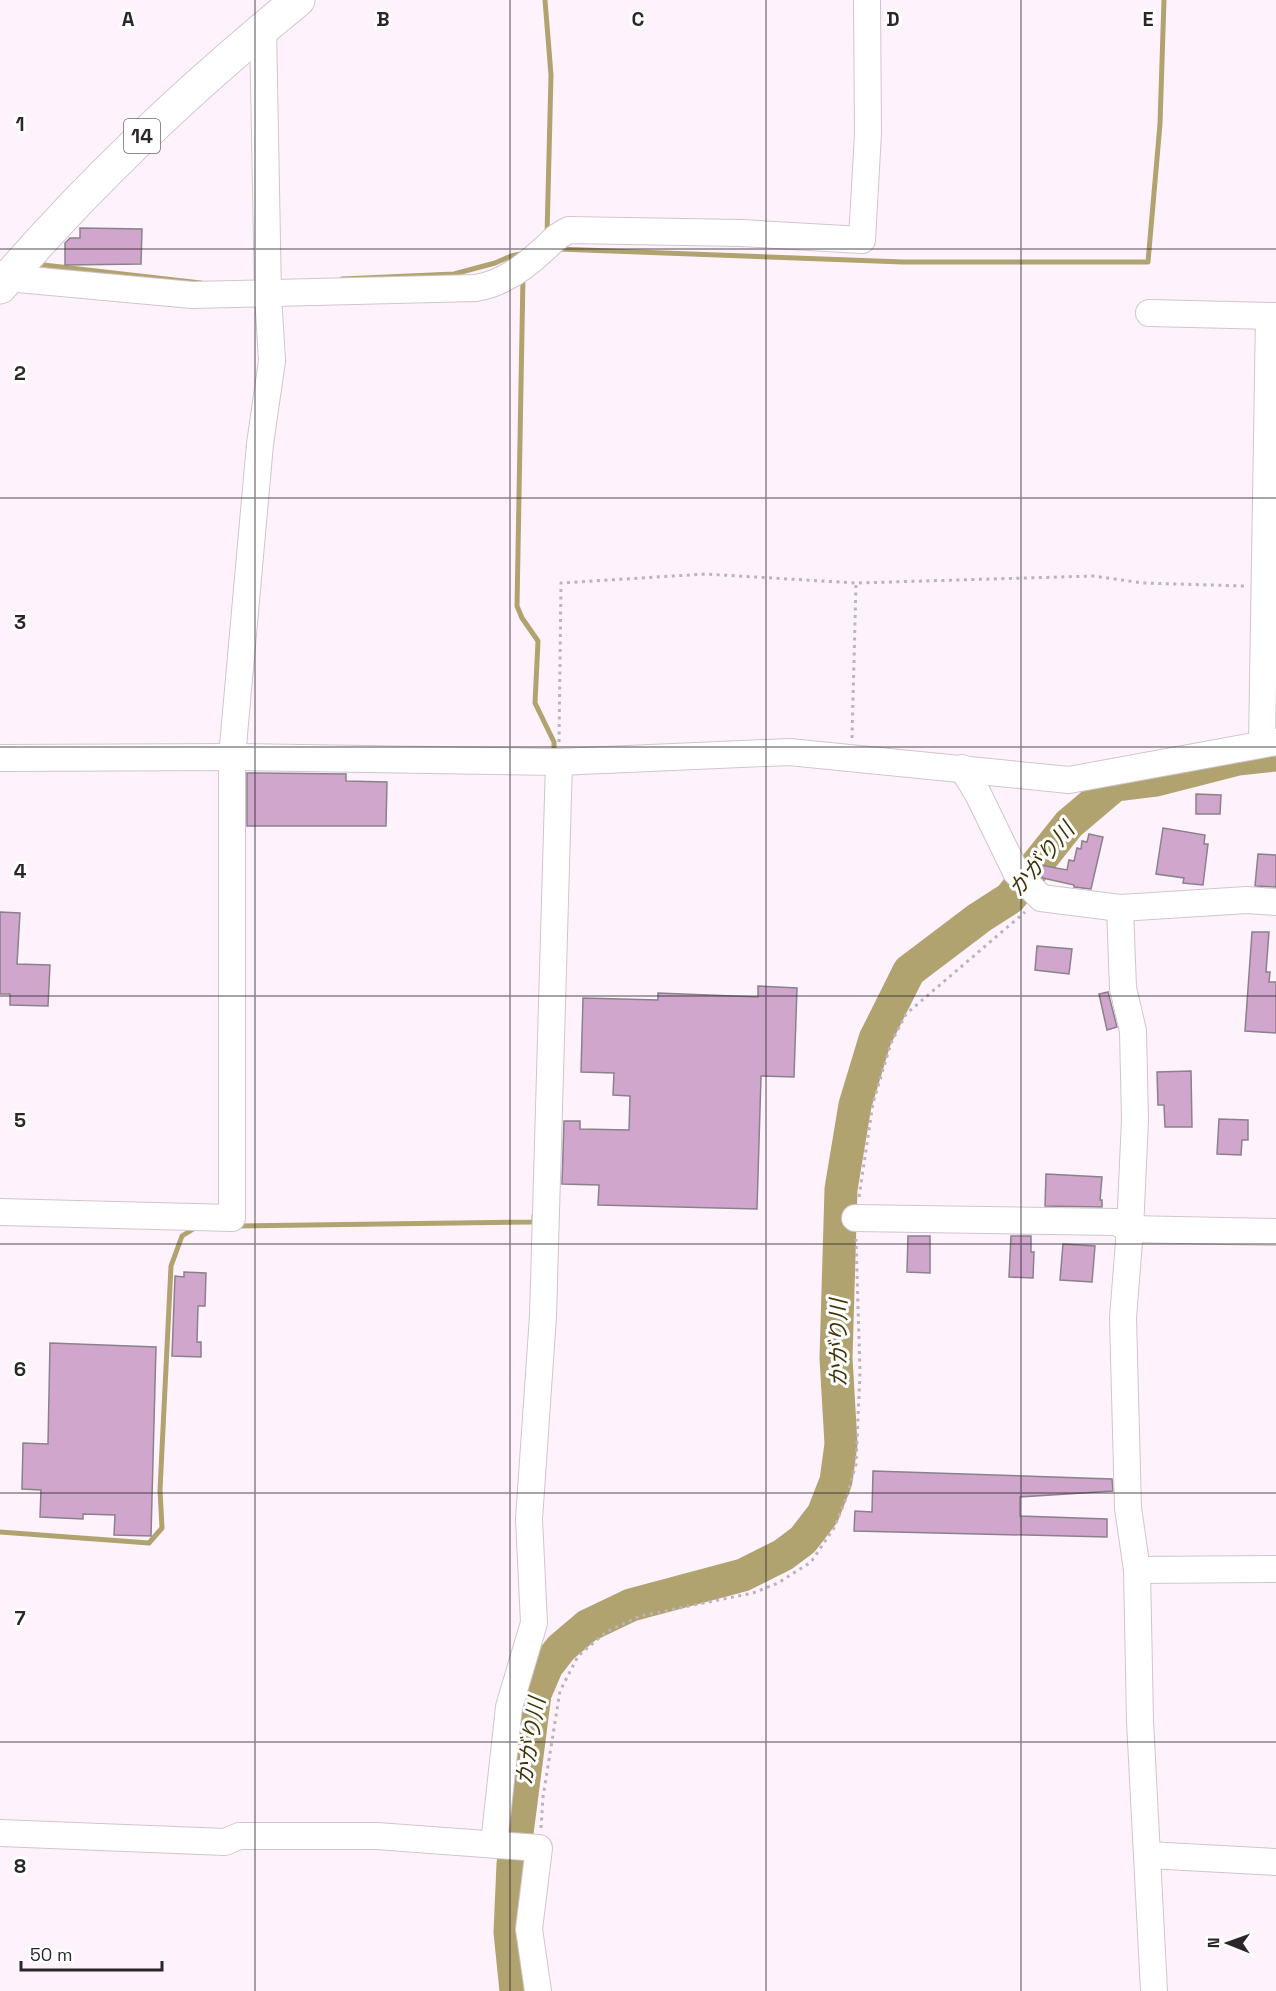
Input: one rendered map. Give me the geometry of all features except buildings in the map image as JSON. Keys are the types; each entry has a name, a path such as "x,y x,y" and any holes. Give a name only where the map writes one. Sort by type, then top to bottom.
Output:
{"main road":[{"name":"14","path":"4,283 81,197 132,145 262,28 298,0"}],"street":[{"path":"4,283 192,295 487,286 511,275 555,237 569,230 741,233 862,240 868,133 867,0"},
{"path":"0,1212 232,1218 232,757 260,444 272,361 268,294 262,28"},
{"path":"0,758 232,757 559,762 789,752 1069,780 1269,743 1264,586 1273,316 1149,313"},
{"path":"494,1844 509,1707 534,1623 530,1519 543,1316 559,762"},
{"path":"962,768 978,794 1016,872 1039,896 1120,908 1247,900 1276,902"},
{"path":"1120,908 1123,988 1133,1042 1135,1120 1123,1318 1128,1508 1137,1570 1140,1721 1154,1991"},
{"path":"855,1218 1116,1222 1130,1229 1276,1232"},
{"path":"1137,1570 1276,1569"},
{"path":"0,1833 225,1842 239,1836 376,1836 539,1848 529,1929 538,1991"},
{"path":"1148,1855 1276,1862"}],"path":[{"path":"559,762 561,583 705,574 856,583 1093,576 1143,583 1264,586"},
{"path":"851,758 856,583"},
{"path":"539,1848 543,1797 560,1691 578,1656 606,1632 640,1616 753,1593 778,1583 811,1562 834,1528 847,1496 856,1464 860,1372 855,1218 873,1103 891,1043 906,1014 1039,896"}],"waterway":[{"path":"545,0 551,75 547,235"},
{"path":"558,249 903,262 1148,262 1160,124 1164,0"},
{"path":"342,279 454,274 525,253"},
{"path":"35,264 201,283"},
{"path":"523,276 517,606 522,618 538,641 535,703 554,742 554,754"},
{"name":"かがり川","path":"516,1991 510,1932 513,1864 535,1694 547,1666 561,1648 587,1626 631,1605 743,1575 783,1555 803,1540 823,1514 836,1481 841,1444 836,1358 841,1189 855,1105 875,1039 909,971 979,918 1010,898 1069,824 1115,785 1156,780 1238,759 1276,755"},
{"path":"237,1226 534,1222 534,1216"},
{"path":"0,1532 149,1543 162,1528 160,1490 171,1266 182,1236 198,1226"}]}
